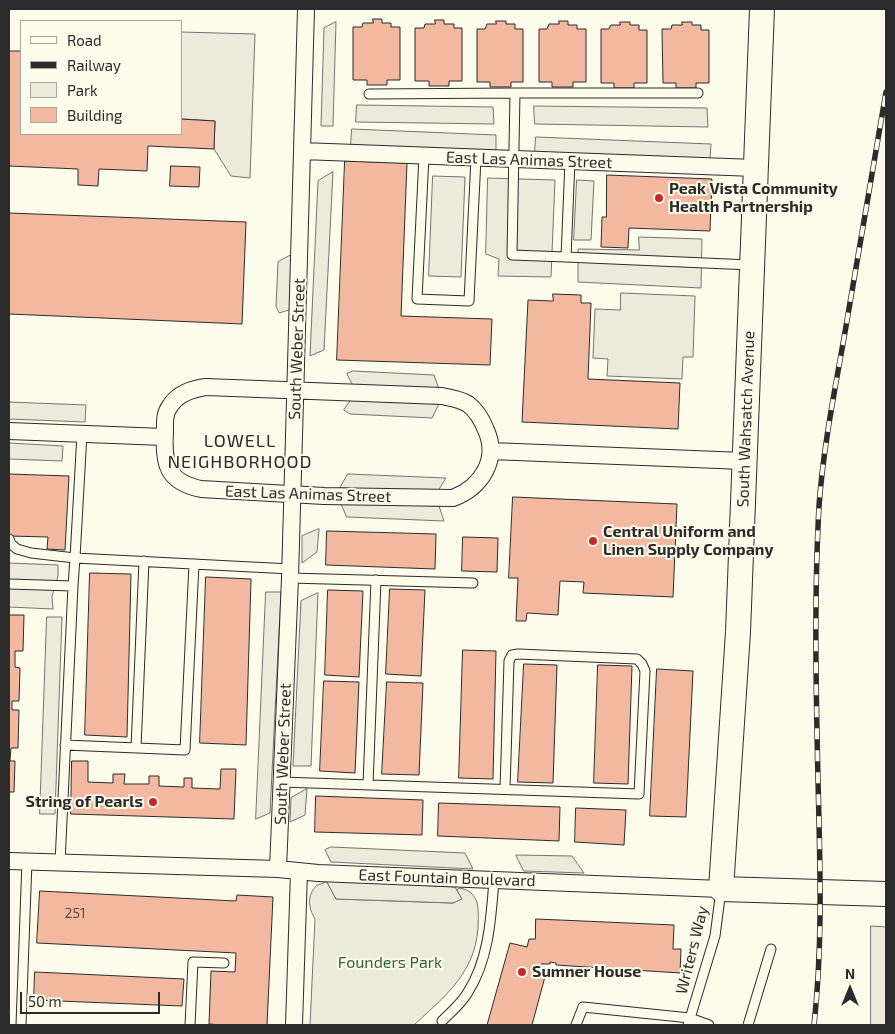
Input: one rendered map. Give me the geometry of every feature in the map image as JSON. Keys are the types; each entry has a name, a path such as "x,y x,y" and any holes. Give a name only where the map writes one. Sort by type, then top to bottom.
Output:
{"main road":[{"name":"South Wahsatch Avenue","path":"721,889 738,632 762,9"},
{"name":"East Fountain Boulevard","path":"721,889 886,894"}],"street":[{"name":"South Weber Street","path":"278,869 291,573 306,9"},
{"name":"East Las Animas Street","path":"302,151 756,168"},
{"name":"East Las Animas Street","path":"206,387 296,391 442,396 456,399 468,405 478,415 490,438 491,450 488,467 468,491 453,498 442,499 201,490 181,483 168,469 164,459 166,414 177,398 195,389 206,387"},
{"path":"9,431 164,437"},
{"path":"491,450 744,460"},
{"name":"East Fountain Boulevard","path":"9,861 278,869 300,872 721,889"},
{"path":"294,1025 300,872"}],"lane":[{"path":"515,93 512,255 752,265"},
{"path":"369,94 698,93"},
{"path":"424,156 417,299 469,302 476,158"},
{"path":"566,257 570,161"},
{"path":"60,863 72,586 76,558 82,434"},
{"path":"9,539 11,544 22,551 76,558 194,564 376,580 473,583"},
{"path":"136,748 144,561"},
{"path":"65,745 184,750 194,564"},
{"path":"368,785 376,580"},
{"path":"9,584 72,586"},
{"path":"281,782 505,790 639,794 645,671 642,664 637,659 512,655 509,661 505,790"},
{"path":"21,1025 27,861"},
{"path":"442,1021 468,993 482,961 491,923 494,880"},
{"name":"Writers Way","path":"689,1022 715,936 721,889"},
{"path":"748,1025 771,949"},
{"path":"190,1025 193,962 224,963"},
{"path":"576,1025 583,1007 709,1025"}],"green space":[{"name":"Founders Park","path":"327,882 336,899 453,903 461,899 457,890 459,888 470,892 474,897 478,908 478,928 470,961 462,975 441,1000 414,1025 310,1025 315,919 310,906 310,898 316,886"},
{"path":"871,926 886,927 886,1025 871,1025"}],"shaded area":[{"path":"336,22 333,126 321,126 324,28"},
{"path":"182,32 255,34 250,178 231,176 214,149 215,121 182,119"},
{"path":"357,105 493,107 494,124 356,122"},
{"path":"534,106 707,108 708,127 535,124"},
{"path":"352,129 496,135 496,151 351,145"},
{"path":"536,137 711,144 710,159 535,152"},
{"path":"333,172 324,350 310,356 318,181"},
{"path":"433,176 465,177 461,277 429,276"},
{"path":"488,178 555,180 551,277 498,276 499,259 486,254"},
{"path":"577,180 594,181 591,240 574,240"},
{"path":"639,237 702,239 701,288 578,282 578,249 639,250"},
{"path":"293,254 292,309 279,313 276,306 278,262"},
{"path":"621,293 695,296 693,357 683,357 682,379 607,376 608,359 593,358 595,309 620,310"},
{"path":"353,371 434,375 439,389 353,386 347,374"},
{"path":"351,400 439,404 432,418 350,414 344,410"},
{"path":"9,402 86,405 85,422 9,419"},
{"path":"9,443 63,446 62,461 9,459"},
{"path":"348,474 446,478 438,491 340,488"},
{"path":"341,503 439,506 444,521 347,517"},
{"path":"319,529 317,552 302,563 302,536"},
{"path":"9,563 58,565 58,576 52,596 53,609 9,607"},
{"path":"266,592 281,592 270,813 256,819"},
{"path":"318,593 311,766 293,766 301,601"},
{"path":"47,617 62,617 55,814 40,814"},
{"path":"307,789 305,815 290,822 291,798"},
{"path":"331,847 465,853 473,869 331,862 325,850"},
{"path":"516,855 572,856 584,873 524,871"},
{"path":"327,882 455,887 462,899 453,903 336,899"}],"building":[{"path":"373,19 382,19 382,23 391,23 391,27 400,27 400,80 387,80 387,85 367,85 367,80 353,80 353,27 362,27 363,23 373,23"},
{"path":"435,20 444,20 444,24 454,24 454,28 462,28 462,81 449,81 449,86 429,86 429,81 415,81 415,28 424,28 425,24 435,24"},
{"path":"496,21 506,21 506,24 515,24 515,29 523,29 523,82 511,82 511,87 490,87 490,82 477,82 477,29 485,29 487,24 496,24"},
{"path":"559,21 568,21 568,25 577,25 577,29 586,29 586,82 573,82 573,87 552,87 552,82 539,82 539,29 547,29 549,24 559,24"},
{"path":"620,22 630,22 630,25 639,25 639,30 647,30 647,83 634,83 634,88 614,88 614,83 601,83 601,29 609,29 611,25 620,25"},
{"path":"682,22 692,22 692,25 701,25 701,30 709,30 709,83 696,83 696,88 676,88 676,83 663,83 662,29 671,29 672,25 682,25"},
{"path":"9,51 20,51 20,135 182,135 182,119 215,121 214,149 148,146 147,171 99,169 98,186 78,185 78,169 9,166"},
{"path":"345,161 407,163 401,316 492,319 490,365 337,360"},
{"path":"171,166 200,167 199,187 170,186"},
{"name":"Peak Vista Community Health Partnership","path":"607,175 712,179 710,231 629,228 628,248 601,247 602,217 606,217"},
{"path":"9,213 246,222 242,324 9,314"},
{"path":"553,294 581,295 581,303 591,303 588,379 680,383 678,429 522,422 528,300 553,301"},
{"path":"9,474 69,476 65,550 47,549 48,537 9,536"},
{"name":"Central Uniform and Linen Supply Company","path":"513,497 677,504 673,597 583,593 584,582 560,581 558,615 527,613 526,621 516,621 518,578 509,578"},
{"path":"327,531 436,534 435,569 326,565"},
{"path":"463,537 498,538 497,572 462,571"},
{"path":"90,573 131,574 127,737 85,735"},
{"path":"206,577 251,579 246,745 200,743"},
{"path":"390,589 425,590 421,676 386,674"},
{"path":"328,590 363,591 359,677 325,675"},
{"path":"9,615 24,615 23,651 15,651 15,667 20,668 19,701 12,701 12,710 19,710 18,748 11,748 10,761 15,761 14,792 9,792"},
{"path":"463,650 496,651 493,779 459,778"},
{"path":"524,664 557,665 553,783 518,782"},
{"path":"598,665 632,666 628,784 594,783"},
{"path":"657,669 693,671 686,817 650,816"},
{"path":"324,681 359,682 355,773 320,771"},
{"path":"387,682 423,683 419,775 382,774"},
{"name":"String of Pearls","path":"72,761 88,761 88,782 113,783 113,774 125,774 124,784 149,784 149,776 159,776 159,786 184,787 184,778 192,778 192,788 220,789 221,769 236,769 234,819 71,814"},
{"path":"316,796 423,800 422,835 315,832"},
{"path":"439,803 560,807 559,841 438,836"},
{"path":"576,808 626,810 624,845 575,842"},
{"path":"40,891 236,901 237,895 273,897 267,1025 209,1024 211,971 235,972 236,953 37,943"},
{"name":"Sumner House","path":"536,919 674,925 673,949 681,949 680,973 556,965 556,963 550,962 550,964 541,964 540,971 546,973 532,1025 487,1025 510,943 527,947 529,939 535,939"},
{"path":"35,972 184,979 182,1006 34,1000"}],"railway":[{"path":"814,1025 819,964 820,903 816,643 819,506 829,422 886,92"}],"place":[{"name":"Peak Vista Community Health Partnership","path":"659,198"},
{"name":"Central Uniform and Linen Supply Company","path":"593,541"},
{"name":"String of Pearls","path":"153,802"},
{"name":"Sumner House","path":"522,972"}],"district":[{"name":"LOWELL NEIGHBORHOOD","path":"240,451"}]}
